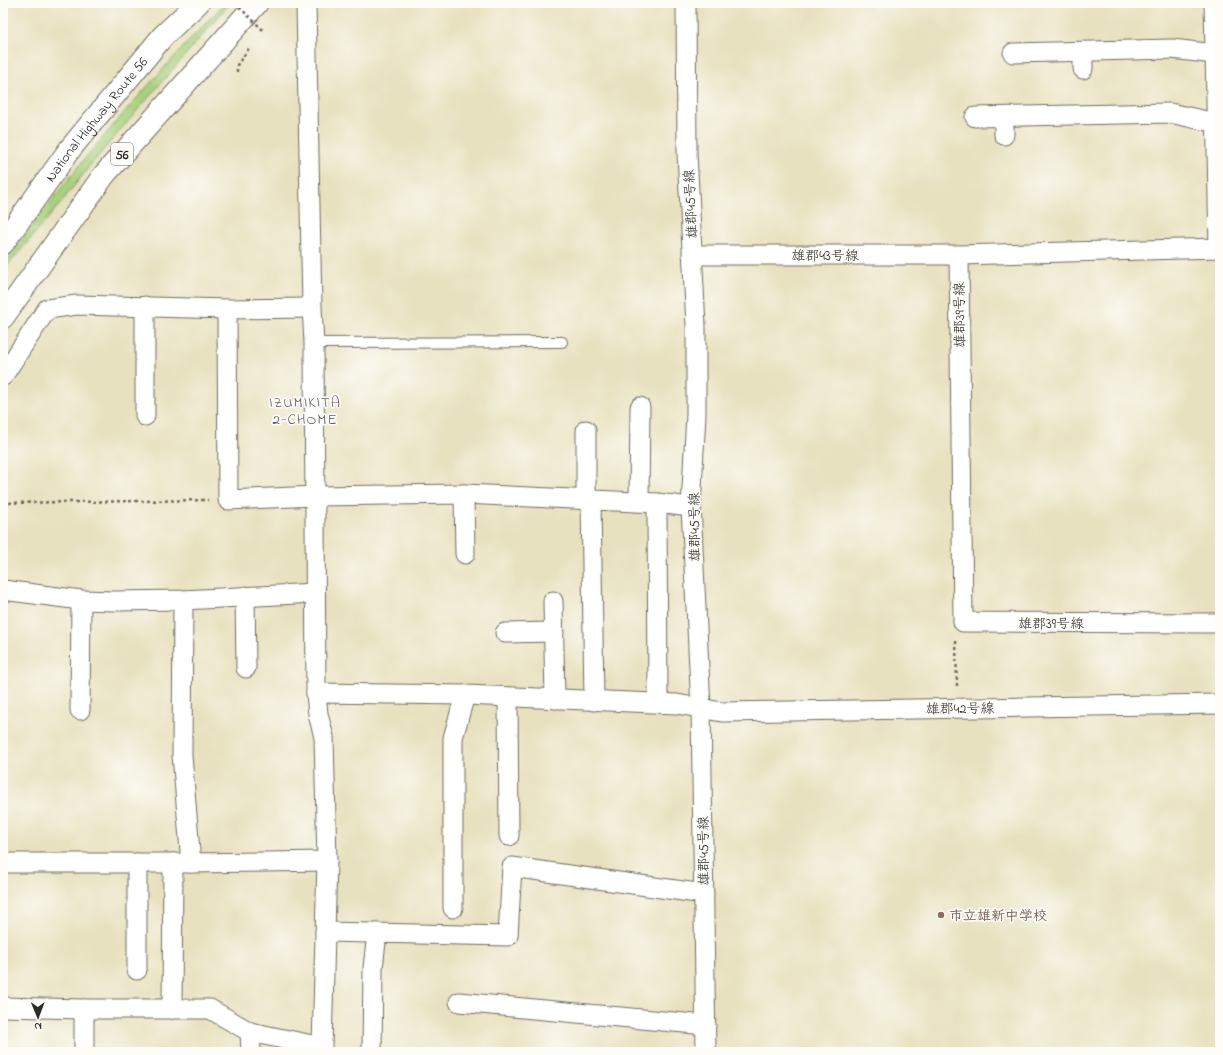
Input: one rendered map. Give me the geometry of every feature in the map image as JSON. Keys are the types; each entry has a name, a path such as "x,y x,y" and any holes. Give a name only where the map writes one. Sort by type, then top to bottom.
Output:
{"highway":[{"name":"National Highway Route 56","path":"3,243 70,149 163,36 198,3"},
{"name":"56","path":"3,317 104,175 257,3"}],"street":[{"path":"3,1008 210,1009 250,1032 322,1047 326,861 324,737 318,714 316,693 314,343 306,3"},
{"name":"雄郡45号線","path":"686,3 687,153 696,326 696,414 692,507 701,708 706,1052"},
{"path":"959,255 1219,248 1214,3"},
{"path":"1013,53 1083,60 1172,49 1215,54"},
{"path":"975,117 1170,113 1216,123"},
{"path":"1004,116 1004,135"},
{"name":"雄郡43号線","path":"692,255 959,255"},
{"name":"雄郡39号線","path":"959,255 963,622 1220,623"},
{"path":"3,376 47,309 77,305 227,309 312,308"},
{"path":"145,306 145,416"},
{"path":"227,309 228,500 314,496 464,494 648,502 692,507"},
{"path":"640,406 648,502 658,703"},
{"path":"586,430 594,701"},
{"path":"464,494 465,554"},
{"path":"3,590 82,600 183,600 315,593"},
{"path":"245,596 246,668"},
{"path":"80,710 82,600"},
{"path":"172,1009 182,863 183,600"},
{"path":"553,602 556,699"},
{"path":"505,632 554,632"},
{"name":"雄郡42号線","path":"316,693 508,697 658,703 677,704 722,712 1220,704"},
{"path":"453,908 452,738 465,696"},
{"path":"508,697 509,836"},
{"path":"3,863 326,861"},
{"path":"137,863 137,970"},
{"path":"325,932 508,936 512,867 704,894"},
{"path":"372,1052 373,968 377,933"},
{"path":"459,1002 706,1025"},
{"path":"84,1009 84,1052"},
{"path":"250,1032 251,1052"}],"lane":[{"path":"314,343 562,342"}],"path":[{"path":"235,3 262,30"},
{"path":"236,72 237,65"},
{"path":"3,503 228,500"},
{"path":"958,708 956,635 963,622"}],"green space":[{"path":"225,3 230,3 92,163 60,204 3,271 3,267 54,197 109,130"}],"place":[{"name":"市立雄新中学校","path":"941,915"}],"district":[{"name":"IZUMIKITA 2-CHOME","path":"305,410"}]}
